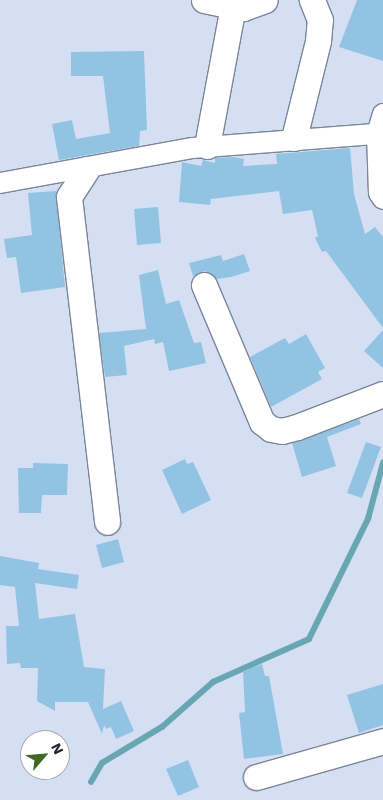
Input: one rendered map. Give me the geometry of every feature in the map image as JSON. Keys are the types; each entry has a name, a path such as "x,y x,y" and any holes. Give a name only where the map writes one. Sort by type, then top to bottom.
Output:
{"street":[{"path":"204,0 243,8 265,0"},
{"path":"294,138 318,41 320,20 312,0"},
{"path":"207,146 233,6"},
{"path":"383,114 377,134 379,194 383,199"},
{"path":"0,183 87,169 207,146 294,138 377,134"},
{"path":"87,169 69,198 107,522"},
{"path":"204,285 262,422 272,429 282,431 383,394"},
{"path":"256,777 383,741"}],"building":[{"path":"357,0 383,0 383,61 339,47"},
{"path":"144,51 147,130 140,131 139,146 59,160 52,124 72,120 76,139 110,133 103,76 71,76 71,52"},
{"path":"350,148 354,194 365,234 375,227 383,237 383,328 326,251 322,252 315,238 318,236 312,210 283,214 279,191 211,199 210,205 179,202 182,162 201,166 203,160 215,163 215,158 234,157 244,159 243,166 277,164 276,154"},
{"path":"56,191 65,287 21,293 16,257 7,258 4,239 32,235 28,193"},
{"path":"158,207 161,243 137,245 134,209"},
{"path":"244,254 250,271 231,277 217,279 205,271 193,276 189,263 221,255 223,261"},
{"path":"158,270 166,304 179,300 194,343 201,342 206,363 169,371 163,342 155,344 154,339 124,346 127,375 105,377 99,333 146,329 139,275"},
{"path":"383,330 383,368 364,351"},
{"path":"306,334 325,368 318,372 322,379 271,407 250,357 285,338 289,344"},
{"path":"359,419 361,424 327,437 336,466 302,477 292,443"},
{"path":"366,442 381,447 362,498 347,493"},
{"path":"185,459 187,464 193,462 211,500 182,514 162,470"},
{"path":"33,463 68,464 67,495 42,495 41,513 19,513 18,468 33,468"},
{"path":"118,539 124,562 102,568 96,545"},
{"path":"0,556 39,563 38,569 79,575 77,589 35,583 39,619 75,614 84,667 105,669 103,709 121,701 134,731 116,739 111,727 106,729 104,725 102,734 88,702 55,702 55,711 37,701 38,668 21,668 20,663 7,664 6,626 19,626 15,587 0,585"},
{"path":"262,664 265,676 269,676 283,754 244,759 239,713 245,712 243,671"},
{"path":"383,684 383,725 359,733 347,695"},
{"path":"188,760 199,787 178,796 166,769"}],"waterway":[{"path":"91,782 102,763 162,727 213,682 309,639 368,519 383,463"}]}
